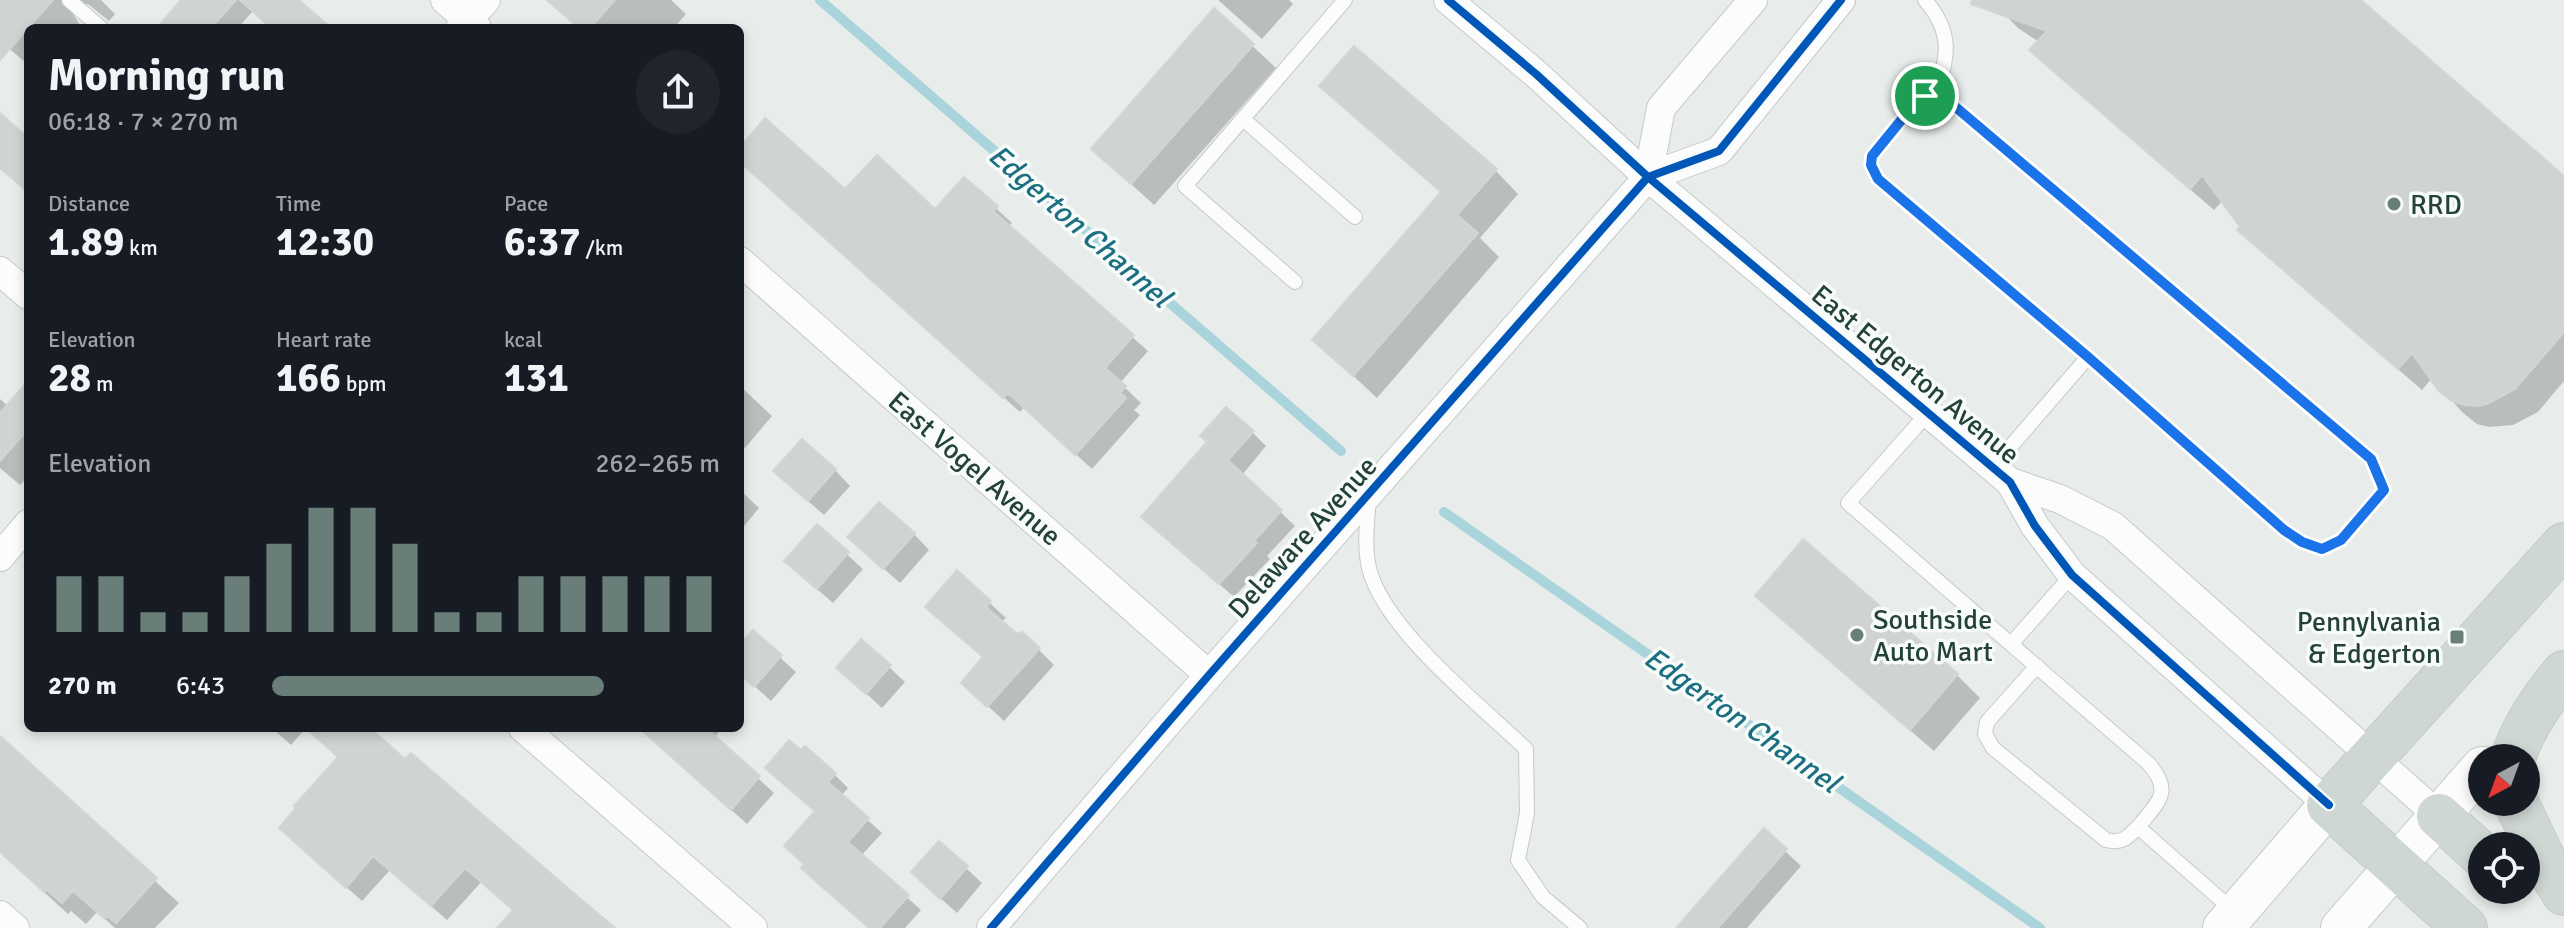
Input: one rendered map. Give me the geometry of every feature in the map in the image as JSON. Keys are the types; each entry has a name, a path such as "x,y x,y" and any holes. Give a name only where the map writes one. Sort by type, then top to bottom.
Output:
{"main road":[{"path":"2229,920 2564,545"},
{"path":"2502,744 2557,682"},
{"path":"2518,744 2557,682"},
{"path":"2341,928 2468,783"},
{"path":"2329,805 2465,928"},
{"path":"2439,816 2468,842"},
{"path":"2523,816 2564,893"},
{"path":"2540,896 2564,912"}],"street":[{"path":"445,0 472,19"},
{"name":"East Edgerton Avenue","path":"1448,0 1536,74 1648,177 2002,474 2113,526 2439,816"},
{"path":"1648,177 1661,108 1753,0"},
{"path":"1648,177 1719,151 1841,0"},
{"name":"Delaware Avenue","path":"991,928 1209,675 1648,177"},
{"name":"East Vogel Avenue","path":"744,265 1209,675"},
{"path":"0,271 24,292"},
{"name":"East Edgerton Avenue","path":"2002,474 2035,526 2072,575 2329,805"},
{"path":"0,557 24,529"},
{"path":"528,732 753,928"},
{"path":"0,915 15,928"}],"lane":[{"path":"69,0 96,24"},
{"path":"1295,282 1185,186 1345,0"},
{"path":"1925,0 1939,19 1947,40 1947,60 1935,98"},
{"path":"1925,96 1952,104 2371,459 2384,490 2341,540 2322,549 2302,542 2284,530 2088,357 1878,179 1871,165 1872,156 1916,102 1925,96"},
{"path":"1243,119 1355,217"},
{"path":"2002,474 2088,357"},
{"path":"1928,413 1848,503 2012,643 2159,776 2163,787 2159,801 2125,840 2117,843 2106,840 1993,748 1985,734 1987,722 2037,666"},
{"path":"1370,495 1365,534 1369,568 1381,598 1406,634 1526,749 1527,813 1518,860 1543,897 1580,928"},
{"path":"2012,643 2072,575"},
{"path":"2138,827 2229,920"}],"building":[{"path":"0,0 53,0 32,24 24,24 24,33 0,60"},
{"path":"181,0 236,0 215,24 160,24"},
{"path":"240,0 299,0 326,24 267,24"},
{"path":"547,0 615,0 594,24 574,24"},
{"name":"RRD","path":"1972,0 2361,0 2564,176 2564,332 2515,389 2479,406 2452,401 2438,390 2412,353 2398,369 2237,230 2240,227 2202,175 2190,189 2029,50 2047,31 1971,4"},
{"path":"1214,8 1254,44 1131,184 1091,149"},
{"path":"1354,46 1497,169 1457,215 1478,233 1353,376 1312,340 1441,192 1319,86"},
{"path":"0,113 24,134 24,189 0,168"},
{"path":"765,118 845,189 877,155 935,209 964,177 998,206 993,211 1134,335 1105,368 1126,386 1120,393 1126,398 1075,455 1008,393 1003,398 744,166 744,142"},
{"path":"24,386 24,434 0,461 0,413"},
{"path":"1226,407 1254,431 1228,460 1282,510 1219,584 1141,517 1207,442 1200,436"},
{"path":"802,439 836,469 808,501 773,471"},
{"path":"879,502 915,533 883,569 847,537"},
{"path":"817,524 849,552 817,589 784,561"},
{"name":"Southside Auto Mart","path":"1803,539 1958,674 1910,730 1755,596"},
{"path":"957,570 991,601 986,607 1017,634 1022,632 1040,648 987,707 961,683 983,657 925,607"},
{"path":"753,630 782,655 754,687 744,678 744,640"},
{"path":"861,639 891,665 866,694 836,668"},
{"path":"310,732 375,732 405,759 411,753 614,928 497,928 513,910 465,868 431,906 373,856 346,888 279,828 296,808 294,806 338,757"},
{"path":"643,732 710,732 760,776 731,810"},
{"path":"0,736 157,878 116,923 108,916 105,919 73,891 62,903 47,890 44,892 0,852"},
{"path":"789,740 801,750 805,746 836,773 828,782 869,818 848,842 909,895 880,928 869,928 801,868 804,864 784,846 815,811 765,768"},
{"path":"1764,828 1787,849 1718,928 1676,928"},
{"path":"939,841 968,866 940,899 911,872"}],"waterway":[{"name":"Edgerton Channel","path":"820,0 1341,451"},
{"name":"Edgerton Channel","path":"1444,512 2040,928"}],"cycle path":[{"path":"1448,0 1536,74 1648,177 2010,482 2035,526 2072,575 2329,805"},
{"path":"991,928 1209,675 1648,177 1719,151 1841,0"}],"place":[{"name":"RRD","path":"2394,204"},
{"name":"Southside Auto Mart","path":"1857,635"},
{"name":"Pennylvania & Edgerton","path":"2457,637"}],"route":[{"path":"1925,96 1952,104 2371,459 2384,490 2341,540 2322,549 2302,542 2284,530 2088,357 1878,179 1871,165 1872,156 1916,102 1925,96"}]}
